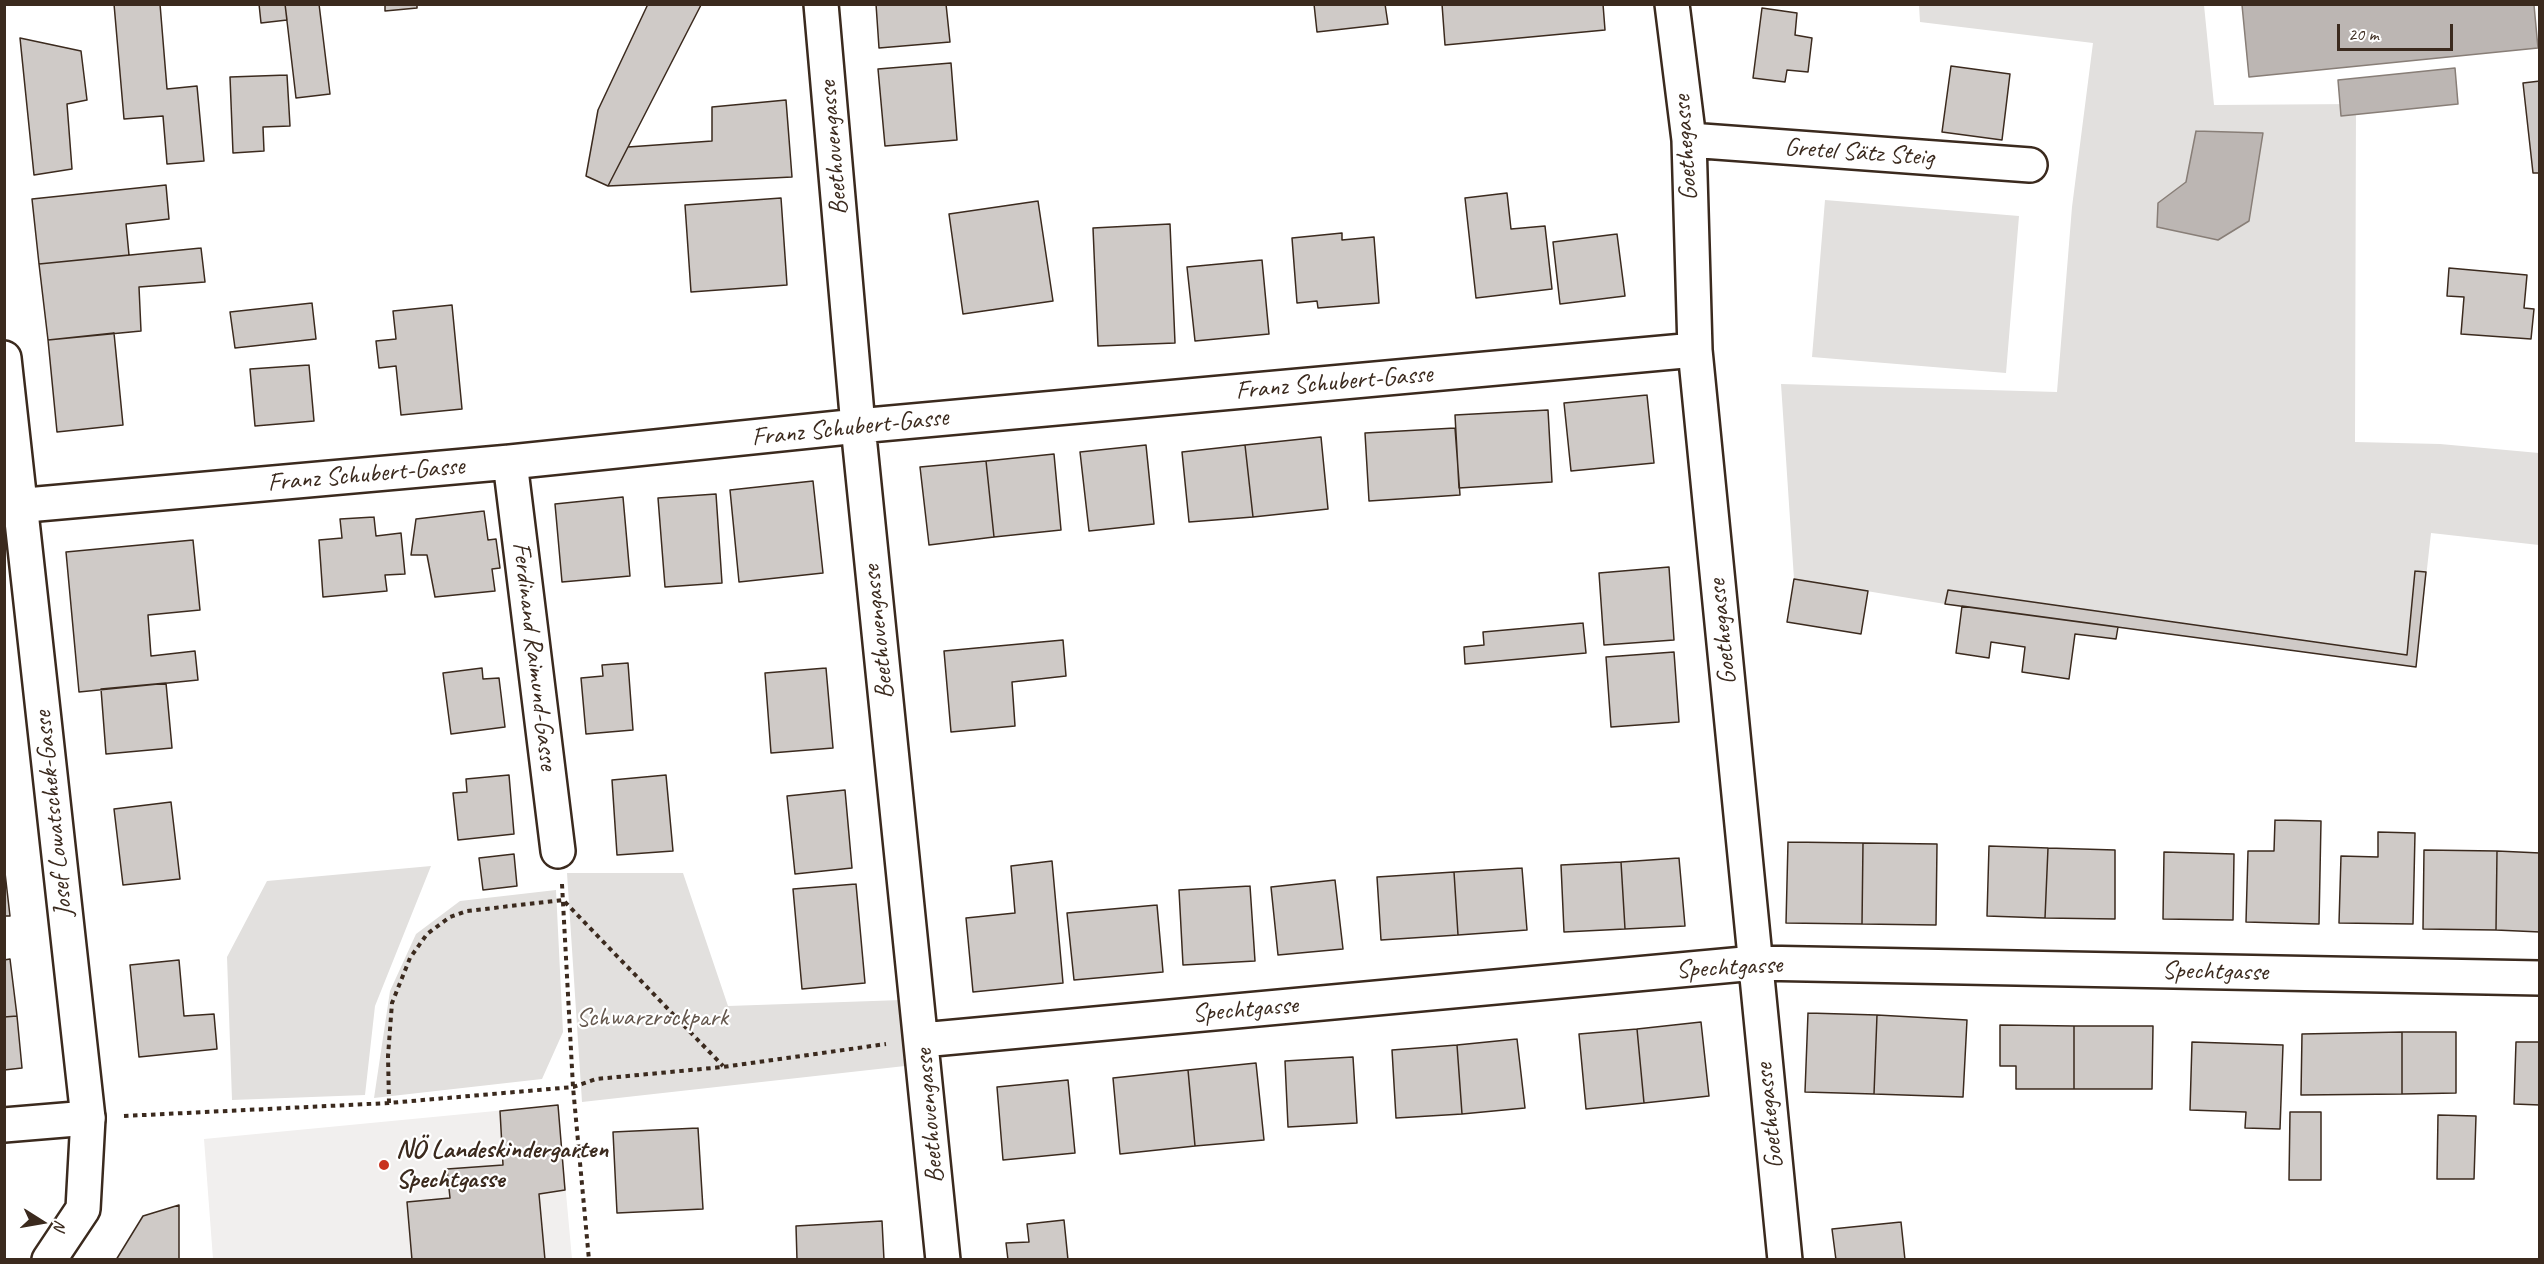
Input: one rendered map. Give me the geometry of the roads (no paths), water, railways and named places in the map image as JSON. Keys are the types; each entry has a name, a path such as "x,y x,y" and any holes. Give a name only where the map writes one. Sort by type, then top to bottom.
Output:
{"street":[{"name":"Beethovengasse","path":"821,4 858,426 943,1260"},
{"name":"Goethegasse","path":"1672,4 1689,140 1695,350 1785,1260"},
{"name":"Gretel Sätz Steig","path":"1689,140 2030,165"},
{"name":"Franz Schubert-Gasse","path":"13,506 510,462 858,426 1695,350"},
{"name":"Josef Lowatschek-Gasse","path":"4,358 13,506 88,1118 83,1209 49,1260"},
{"name":"Ferdinand Raimund-Gasse","path":"510,462 558,851"},
{"name":"Spechtgasse","path":"922,1040 1755,963 2540,978"},
{"path":"4,1125 88,1118"}],"place":[{"name":"NÖ Landeskindergarten Spechtgasse","path":"384,1165"}],"park label":[{"name":"Schwarzrockpark","path":"652,1018"}]}
